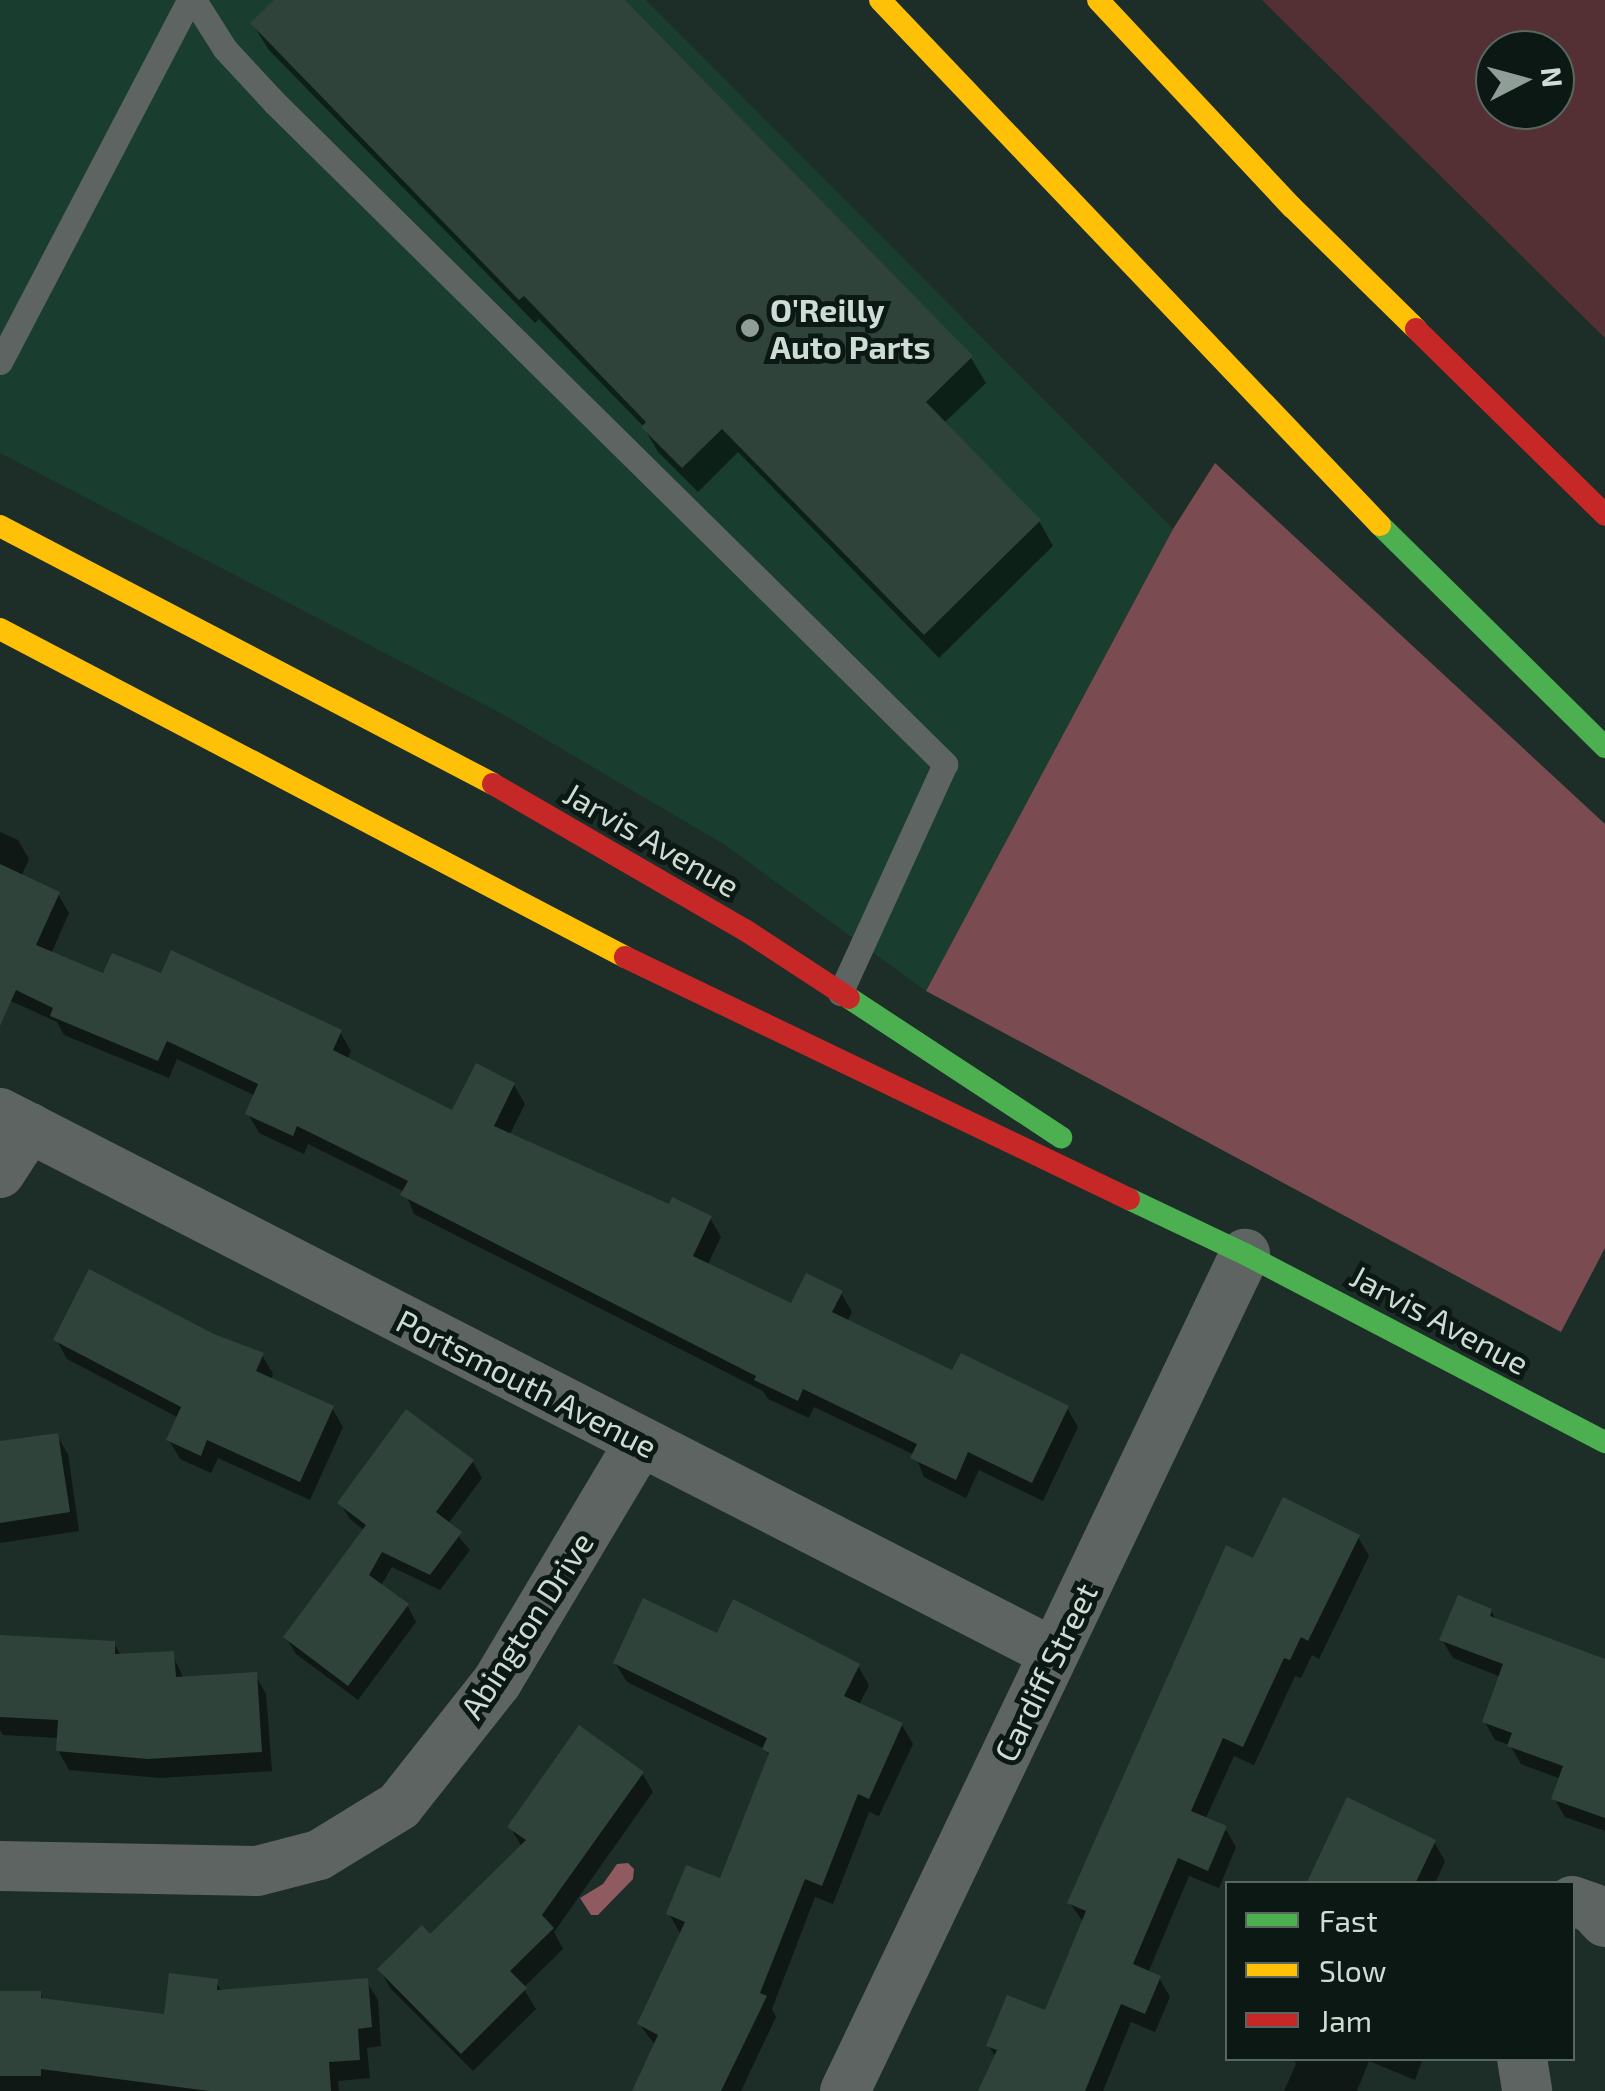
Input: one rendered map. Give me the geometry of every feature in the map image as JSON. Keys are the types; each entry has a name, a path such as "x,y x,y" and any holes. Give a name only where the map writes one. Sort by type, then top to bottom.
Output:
{"main road":[{"path":"880,0 1387,532 1605,747"},
{"path":"1098,0 1292,207 1605,515"},
{"path":"1122,0 1292,207"},
{"name":"Jarvis Avenue","path":"0,526 458,764 746,930 1245,1254"},
{"name":"Jarvis Avenue","path":"0,629 695,992 1245,1254 1605,1442"}],"street":[{"path":"0,1173 15,1120"},
{"name":"Portsmouth Avenue","path":"15,1120 1054,1652"},
{"name":"Cardiff Street","path":"845,2091 1245,1254"},
{"name":"Abington Drive","path":"0,1866 257,1871 320,1854 399,1806 497,1682 640,1442"},
{"path":"1575,1902 1592,1908 1605,1922"},
{"path":"1522,2061 1527,2091"}],"lane":[{"path":"0,362 192,0 225,49 274,102 944,764 840,993"}],"shaded area":[{"path":"0,0 646,0 1173,529 926,991 725,845 506,716 0,453"},
{"path":"1262,0 1605,0 1605,338"},
{"path":"1215,463 1605,824 1605,1248 1561,1332 926,991 1173,529"},
{"path":"628,1863 634,1869 633,1879 598,1915 591,1915 580,1898 603,1884 617,1864"}],"building":[{"name":"O'Reilly Auto Parts","path":"274,0 625,0 973,356 926,402 1041,520 924,635 722,429 682,468 641,427 646,422 524,296 519,300 250,23"},
{"path":"0,864 60,892 36,945 103,973 112,953 161,973 171,950 342,1030 333,1050 452,1110 476,1063 515,1083 494,1126 669,1204 672,1197 712,1216 693,1256 791,1303 806,1273 843,1291 832,1312 952,1370 961,1353 1069,1406 1032,1483 968,1452 956,1480 910,1458 917,1444 803,1389 798,1401 754,1380 756,1376 400,1195 408,1181 297,1126 293,1136 245,1114 258,1084 167,1041 158,1061 50,1016 53,1008 16,990 0,1026"},
{"path":"89,1269 214,1334 264,1353 256,1371 334,1406 300,1482 207,1440 201,1456 166,1440 181,1407 53,1340"},
{"path":"406,1409 474,1460 436,1512 462,1532 430,1575 382,1552 369,1575 409,1604 348,1686 283,1637 366,1525 337,1503"},
{"path":"58,1433 70,1512 0,1523 0,1441"},
{"path":"1283,1497 1360,1535 1308,1641 1301,1637 1290,1660 1284,1658 1243,1747 1223,1738 1191,1811 1227,1826 1208,1871 1178,1858 1133,1964 1161,1976 1145,2014 1121,2004 1085,2091 978,2091 997,2050 986,2046 1007,1995 1045,2010 1086,1911 1067,1903 1226,1545 1253,1558"},
{"path":"1458,1595 1492,1609 1490,1616 1605,1659 1605,1818 1551,1799 1563,1766 1507,1746 1512,1733 1482,1722 1503,1664 1439,1640"},
{"path":"643,1598 717,1633 733,1599 860,1664 844,1696 903,1723 869,1799 858,1794 822,1886 805,1879 760,1993 767,1996 721,2091 632,2091 658,2035 637,2024 685,1922 666,1914 686,1865 720,1878 769,1753 762,1749 767,1738 613,1663"},
{"path":"0,1635 115,1641 115,1654 174,1651 176,1677 257,1672 262,1752 148,1759 56,1751 58,1720 0,1717"},
{"path":"579,1725 644,1772 542,1915 554,1928 510,1971 527,1988 461,2054 377,1969 422,1925 430,1934 526,1840 507,1827"},
{"path":"1347,1797 1436,1840 1416,1881 1307,1881"},
{"path":"169,1973 218,1979 217,1990 368,1978 372,2027 358,2029 360,2060 329,2062 331,2091 209,2091 41,2069 41,2076 0,2076 0,1991 41,1991 41,1998 164,2014"}],"traffic: fast":[{"path":"1380,525 1605,747"},
{"path":"849,998 1061,1137"},
{"path":"1129,1199 1245,1254 1605,1442"}],"traffic: slow":[{"path":"880,0 1380,525"},
{"path":"1098,0 1292,207 1416,329"},
{"path":"0,526 493,784"},
{"path":"0,629 625,957"}],"traffic: jam":[{"path":"1416,329 1605,515"},
{"path":"493,784 745,930 849,998"},
{"path":"625,957 1129,1199"}],"place":[{"name":"O'Reilly Auto Parts","path":"750,328"}]}
